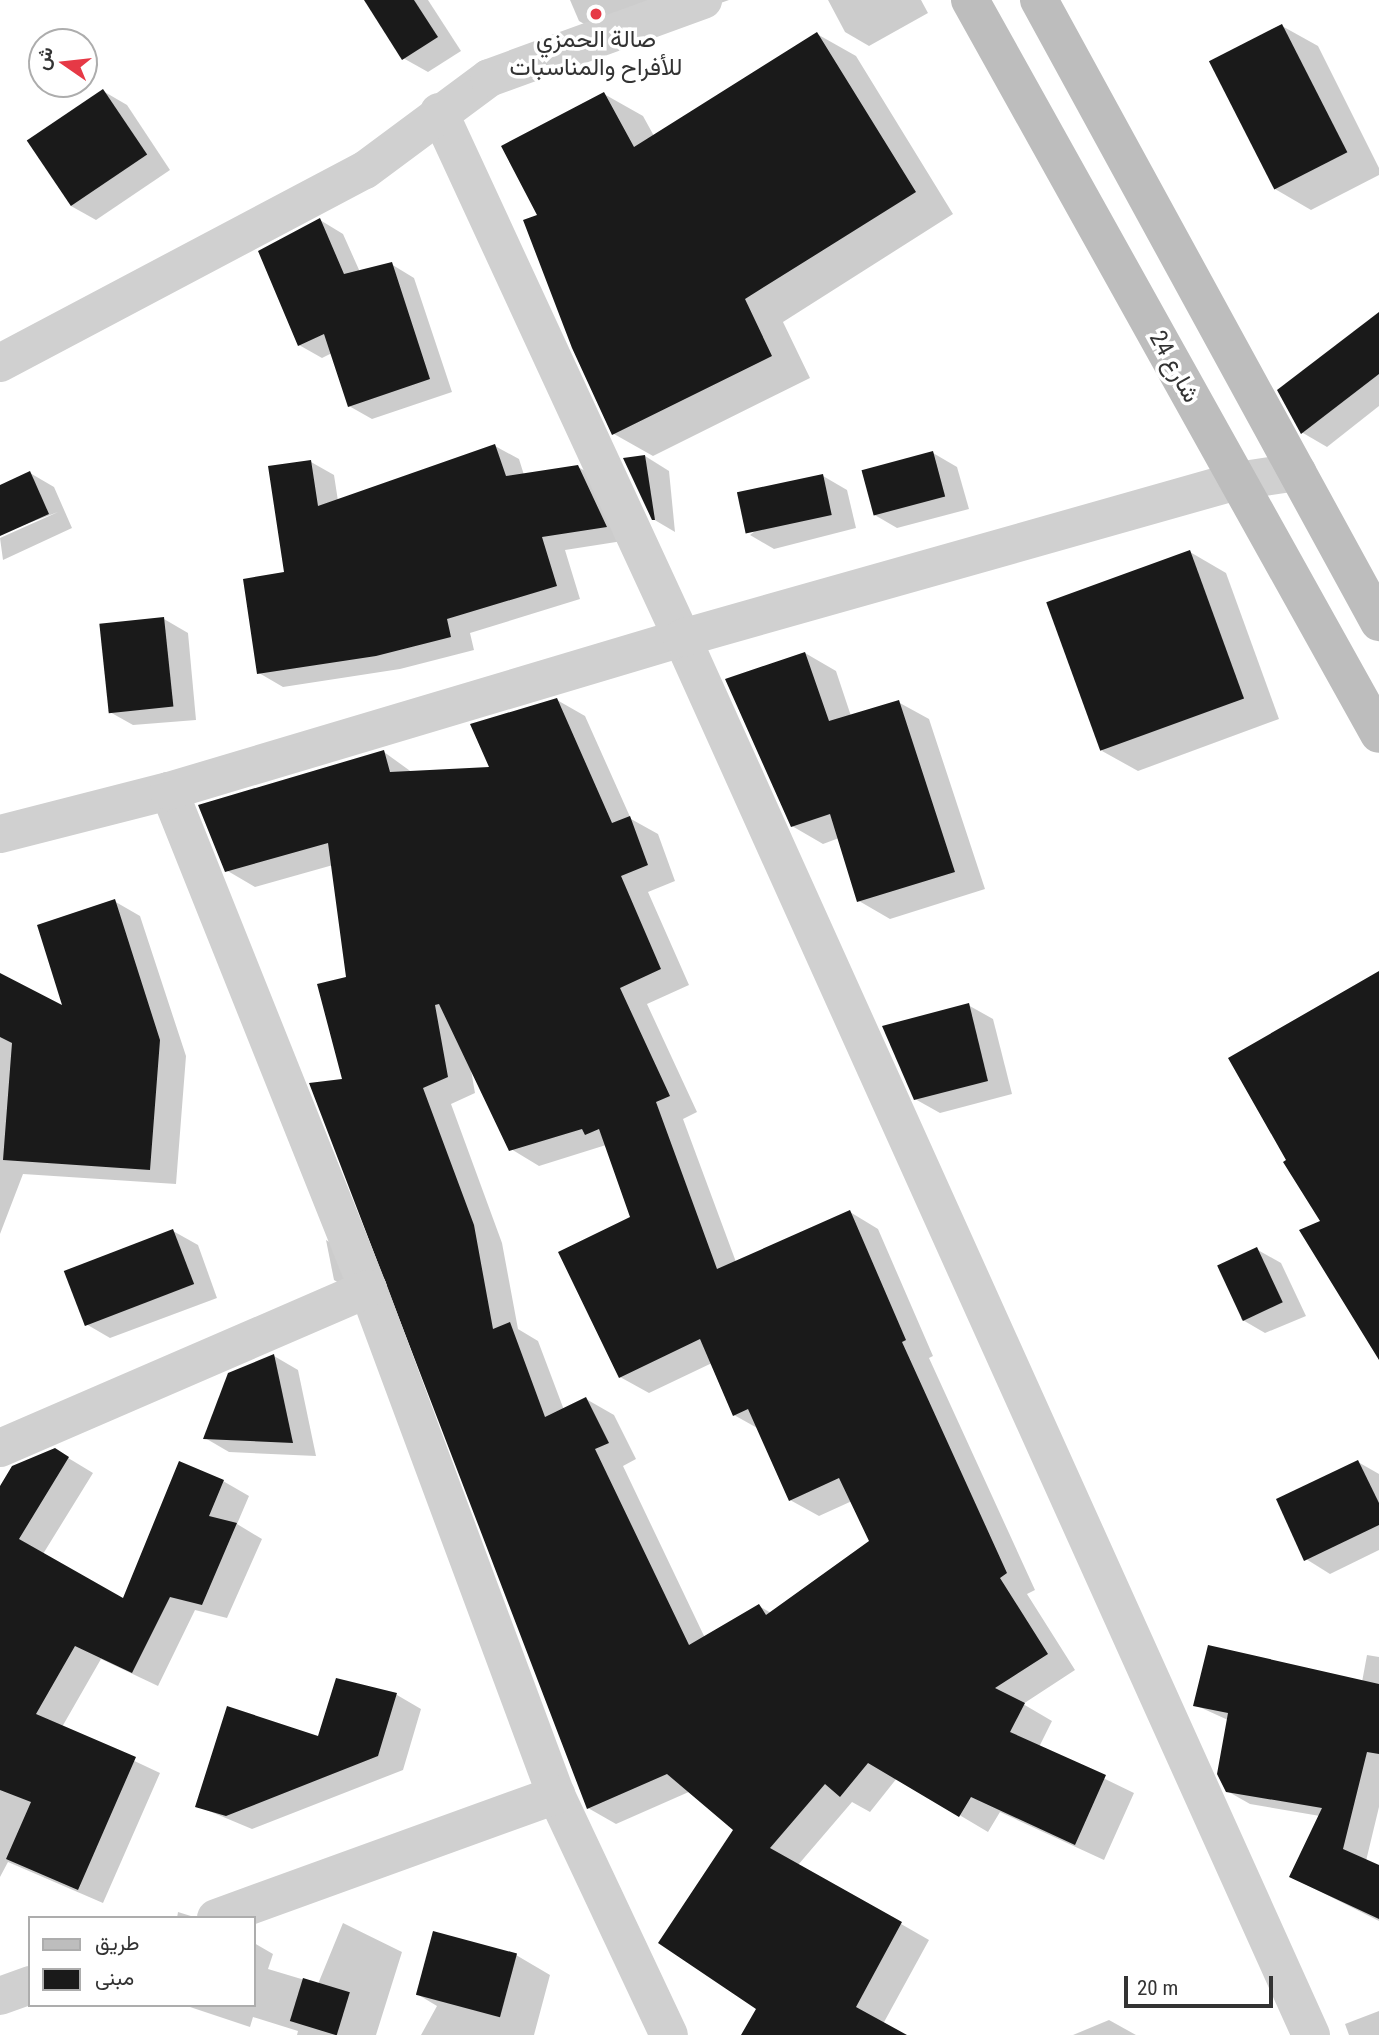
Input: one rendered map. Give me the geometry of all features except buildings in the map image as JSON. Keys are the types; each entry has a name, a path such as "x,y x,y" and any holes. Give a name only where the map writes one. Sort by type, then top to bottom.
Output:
{"street":[{"path":"0,363 365,170 439,112 489,78 702,0"},
{"name":"شارع 24","path":"970,0 1379,734"},
{"path":"1039,0 1379,622"},
{"path":"439,112 682,638 1311,2035"},
{"path":"0,834 169,791 682,638 1237,481 1297,472"},
{"path":"169,791 368,1289 556,1795 669,2035"},
{"path":"0,1448 368,1289"},
{"path":"222,1916 556,1795"},
{"path":"0,1996 28,1986"}],"place":[{"name":"صالة الحمزي للأفراح والمناسبات","path":"596,14"}]}
